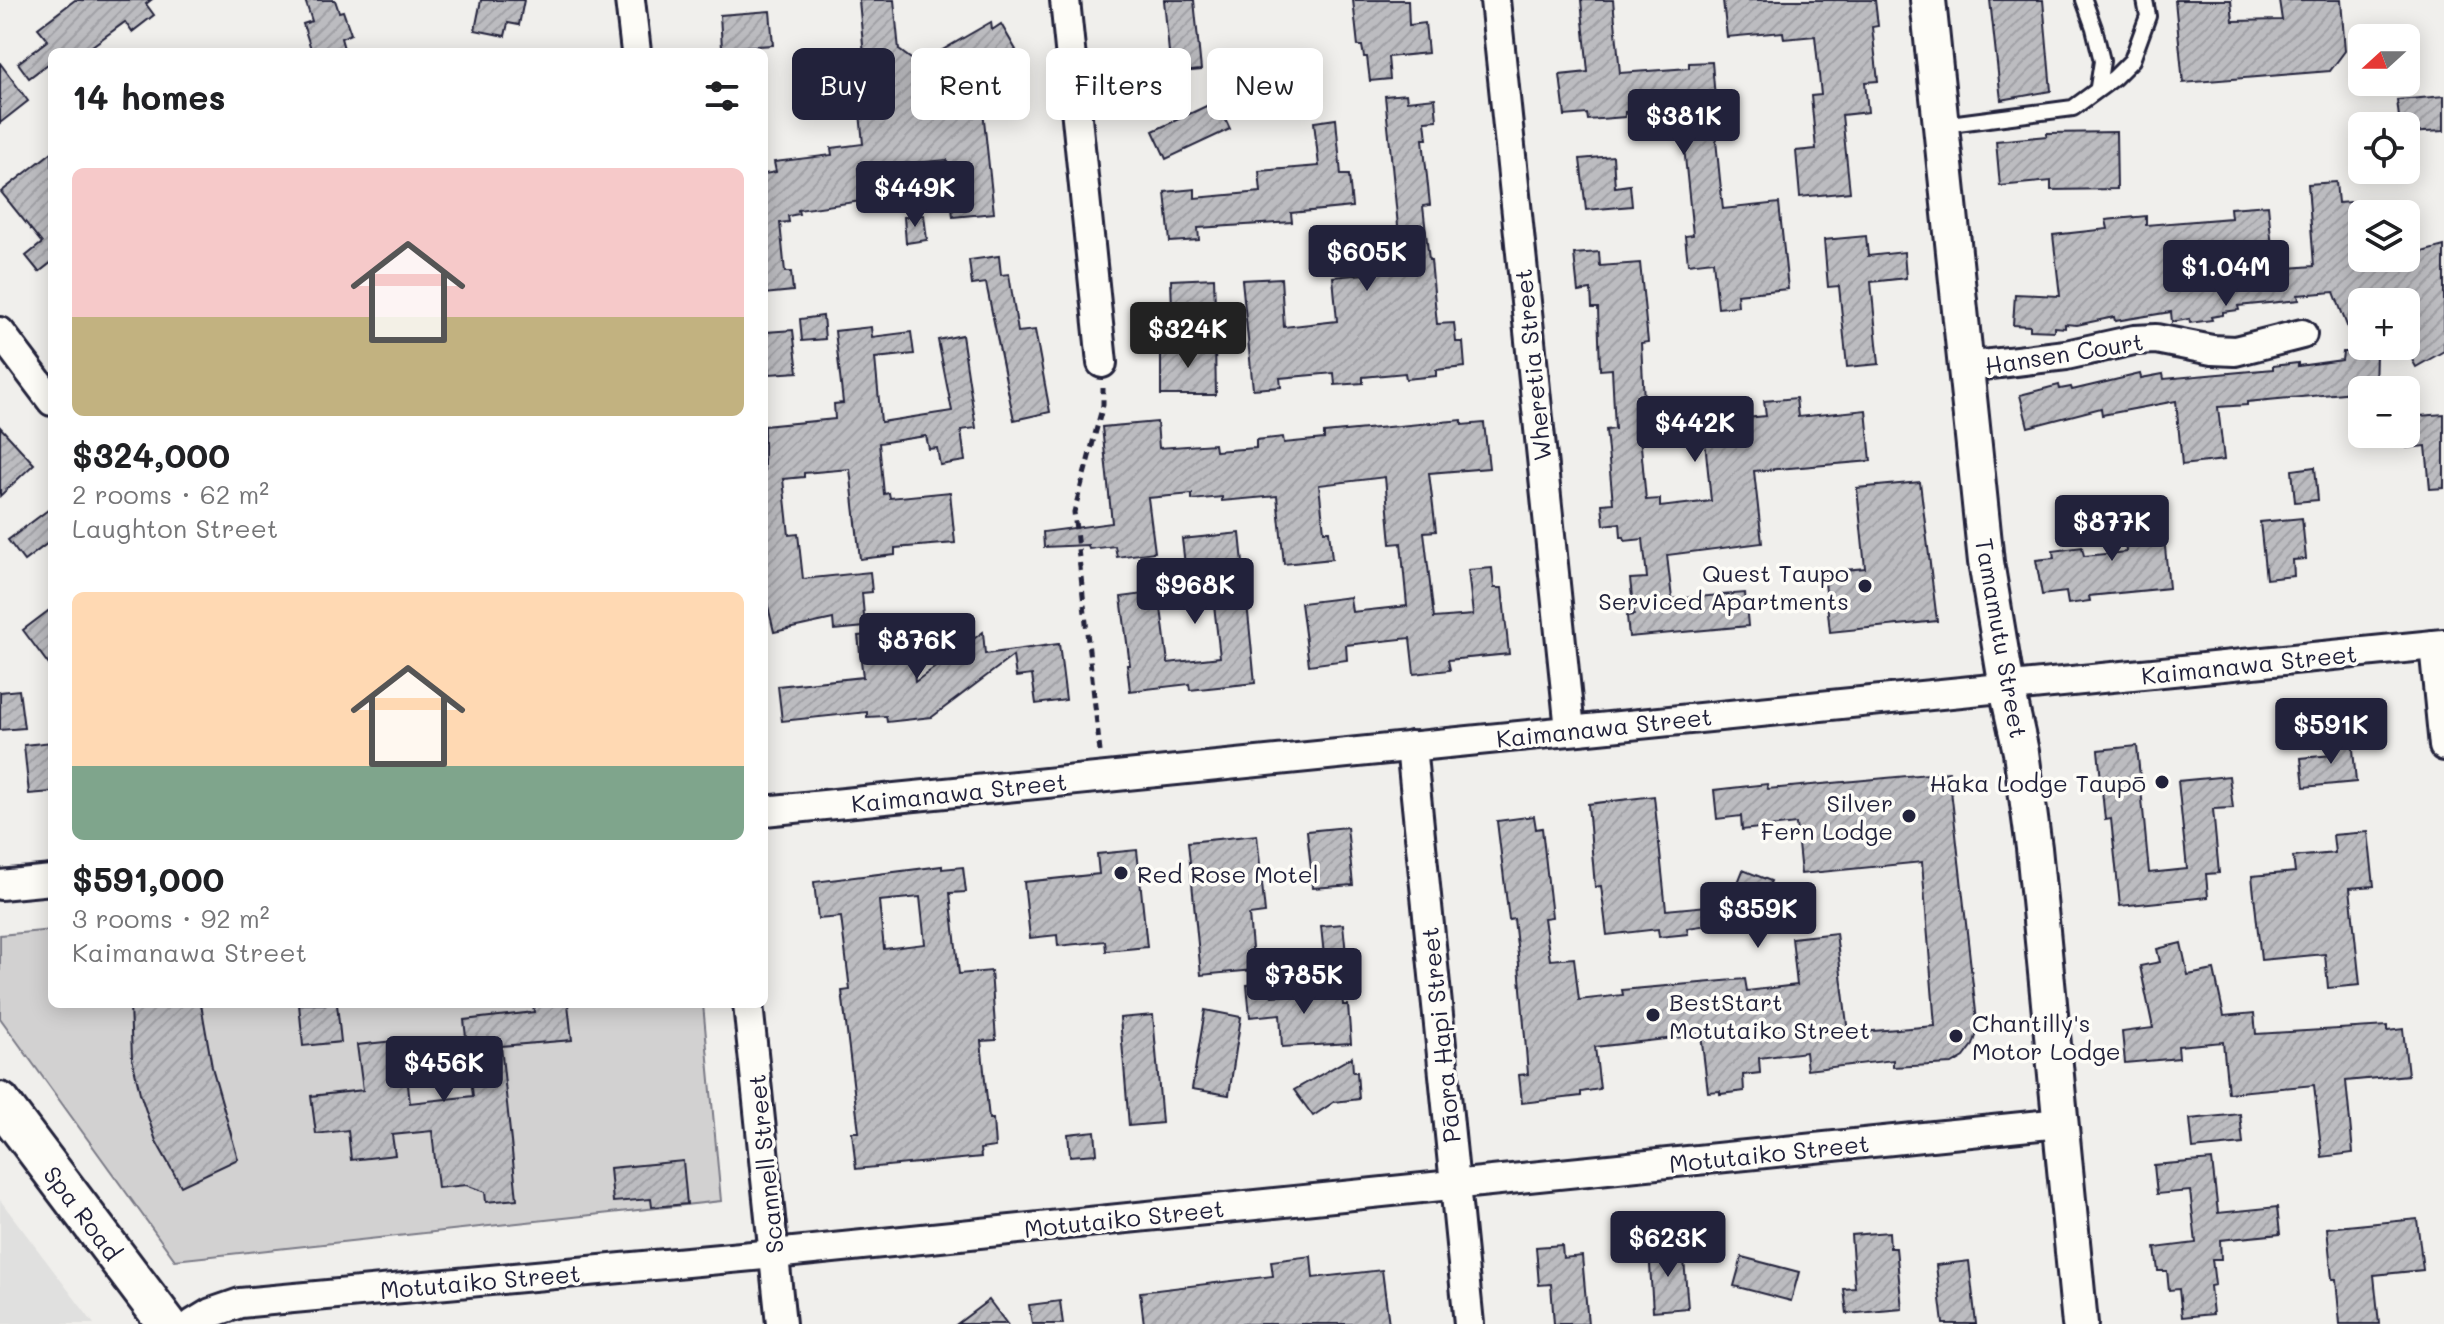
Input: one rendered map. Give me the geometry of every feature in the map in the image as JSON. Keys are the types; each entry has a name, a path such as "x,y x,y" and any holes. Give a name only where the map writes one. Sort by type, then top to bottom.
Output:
{"main road":[{"name":"Spa Road","path":"0,1102 167,1324"}],"street":[{"path":"630,0 636,48"},
{"path":"1065,0 1102,363"},
{"name":"Wheretia Street","path":"1495,0 1570,730"},
{"name":"Tamamutu Street","path":"1928,0 1986,562 2021,752 2034,848 2080,1324"},
{"path":"0,332 48,396"},
{"name":"Hansen Court","path":"1966,367 2066,355 2134,340 2156,339 2212,350 2235,351 2302,334"},
{"path":"2439,644 2444,746"},
{"name":"Kaimanawa Street","path":"768,811 2439,644"},
{"name":"Pāora Hapi Street","path":"1411,746 1469,1324"},
{"path":"0,885 48,880"},
{"name":"Scannell Street","path":"748,1008 781,1324"},
{"name":"Motutaiko Street","path":"193,1324 211,1313 240,1303 774,1254 2060,1123"}],"lane":[{"path":"2084,0 2102,61 2098,87"},
{"path":"1941,125 2073,108 2114,78 2132,60 2148,16 2145,0"}],"path":[{"path":"1102,363 1103,405 1074,512 1103,777"}],"shaded area":[{"path":"48,930 48,1008 703,1008 721,1201 175,1260 0,1018 0,935"},
{"path":"0,1200 94,1324 0,1324"}],"building":[{"path":"75,0 151,0 146,4 154,15 132,32 125,22 89,48 48,48 48,64 29,78 18,63 48,40 38,28"},
{"path":"305,0 335,0 339,12 343,11 351,34 341,38 344,48 311,48 303,24 312,21"},
{"path":"481,0 524,0 519,25 508,23 505,36 475,30"},
{"path":"859,0 894,0 899,50 911,59 911,120 984,120 994,213 953,217 947,160 858,168 862,201 798,210 799,214 788,216 789,222 780,223 785,272 791,272 793,291 768,294 768,173 776,172 774,162 832,155 831,148 863,144 861,120 895,120 895,48 863,48"},
{"path":"1164,0 1194,0 1201,70 1191,71 1191,48 1169,48"},
{"path":"1353,0 1408,0 1409,25 1425,23 1428,53 1388,57 1390,79 1370,81 1367,57 1364,57 1362,46 1358,46"},
{"path":"1581,0 1613,0 1620,73 1689,68 1689,63 1712,62 1716,111 1713,111 1723,209 1779,203 1788,289 1737,294 1738,306 1718,308 1713,261 1688,264 1685,236 1693,235 1680,108 1625,112 1625,117 1588,120 1587,114 1565,116 1560,75 1588,72"},
{"path":"1723,0 1875,0 1878,26 1872,27 1878,81 1865,82 1868,112 1842,115 1850,192 1800,197 1796,151 1816,149 1811,96 1821,95 1815,36 1784,39 1783,32 1727,37"},
{"path":"1990,0 2043,0 2051,91 2001,100"},
{"path":"2175,0 2231,0 2233,21 2282,20 2279,0 2341,0 2345,51 2330,71 2183,83"},
{"path":"770,11 773,45 722,48 720,15"},
{"path":"991,22 992,30 1001,24 1015,48 946,48"},
{"path":"0,63 28,101 0,123"},
{"path":"1406,94 1407,101 1435,98 1437,120 1425,121 1427,139 1423,139 1430,205 1423,206 1429,260 1437,324 1454,323 1456,342 1463,342 1465,367 1436,370 1436,376 1406,379 1405,373 1363,377 1363,383 1335,385 1334,373 1280,378 1281,387 1253,389 1242,280 1281,278 1284,327 1337,321 1333,277 1374,273 1374,269 1402,266 1385,96"},
{"path":"2444,96 2444,131 2420,132 2420,112 2398,112 2397,100"},
{"path":"1207,106 1207,120 1226,120 1230,129 1166,159 1153,131 1176,120 1191,120 1191,113"},
{"path":"1336,119 1341,175 1349,175 1352,207 1291,213 1292,222 1198,228 1199,240 1170,242 1165,192 1195,189 1195,198 1261,192 1259,171 1319,166 1314,122"},
{"path":"2116,132 2117,189 2051,190 2051,181 2000,186 1996,141 2047,136 2047,133"},
{"path":"48,155 48,265 39,272 26,256 42,243 1,192"},
{"path":"1613,156 1615,187 1630,185 1632,206 1586,210 1580,159"},
{"path":"2336,182 2338,203 2348,202 2348,272 2420,272 2420,252 2444,246 2444,351 2416,367 2412,360 2420,360 2420,288 2348,288 2348,329 2334,292 2298,295 2299,300 2238,306 2239,310 2223,312 2223,315 2211,317 2212,320 2190,323 2189,319 2172,322 2171,312 2115,321 2114,317 2077,325 2065,324 2065,328 2054,327 2054,331 2030,330 2030,326 2013,325 2015,294 2060,296 2053,235 2108,229 2106,220 2146,216 2146,225 2231,218 2230,208 2268,205 2274,269 2314,266 2308,184"},
{"path":"924,215 927,240 906,243 904,217"},
{"path":"1866,236 1868,256 1904,252 1906,278 1871,282 1879,364 1847,367 1839,286 1828,287 1824,240"},
{"path":"1599,252 1600,266 1640,263 1648,342 1641,343 1644,401 1637,402 1646,500 1660,499 1660,507 1711,501 1703,422 1766,416 1764,401 1796,398 1798,417 1866,410 1871,461 1754,471 1762,543 1667,555 1672,599 1745,593 1748,626 1629,637 1627,616 1634,615 1630,579 1647,578 1643,539 1625,541 1621,537 1620,523 1604,525 1602,504 1613,503 1606,430 1615,429 1612,369 1600,370 1598,308 1592,308 1591,290 1578,292 1574,254"},
{"path":"999,256 1001,275 1009,274 1018,332 1035,330 1050,412 1014,420 986,283 972,285 969,260"},
{"path":"1214,278 1215,306 1172,308 1171,280"},
{"path":"823,316 825,339 802,341 800,319"},
{"path":"871,327 872,337 911,332 914,354 875,358 881,422 952,411 938,340 962,335 976,428 961,430 965,461 940,465 937,448 929,449 926,436 879,443 884,494 889,493 890,498 950,492 955,543 895,548 895,555 860,559 850,469 804,473 804,477 783,479 789,535 798,534 803,579 870,572 872,592 862,593 865,627 834,630 833,619 774,632 768,606 768,426 835,419 834,404 843,403 835,331"},
{"path":"793,330 798,372 770,374 768,332"},
{"path":"1161,344 1215,344 1216,395 1161,395"},
{"path":"2343,352 2348,352 2348,360 2376,360 2375,376 2348,376 2348,393 2218,407 2224,460 2182,465 2176,401 2102,415 2101,408 2028,427 2020,395 2059,385 2060,389 2071,387 2072,390 2140,374 2141,378 2163,374 2164,379 2273,369 2273,366 2298,363 2298,366 2342,360"},
{"path":"2444,414 2444,488 2430,489 2426,446 2420,447 2420,416"},
{"path":"1462,420 1462,425 1484,423 1489,468 1429,473 1436,531 1424,532 1434,618 1473,615 1468,570 1492,568 1494,588 1502,588 1509,654 1448,660 1450,670 1414,674 1410,638 1346,645 1347,660 1309,665 1301,603 1350,597 1352,612 1407,606 1401,543 1391,544 1385,477 1319,485 1324,531 1329,531 1332,559 1284,564 1277,496 1222,501 1222,497 1192,500 1192,494 1148,498 1155,552 1117,557 1115,546 1089,549 1088,545 1044,547 1043,532 1112,523 1102,427 1157,422 1159,448 1214,444 1215,451 1256,448 1256,440 1283,437 1284,443 1324,439 1324,433"},
{"path":"0,427 34,464 0,496"},
{"path":"2315,467 2318,500 2295,502 2292,470"},
{"path":"1920,482 1937,621 1830,632 1824,572 1865,568 1857,488"},
{"path":"2161,506 2169,588 2089,596 2090,601 2068,604 2066,592 2042,595 2036,560 2054,558 2053,551 2082,547 2084,556 2126,552 2122,510"},
{"path":"48,510 48,543 24,561 8,540"},
{"path":"2302,518 2306,559 2293,560 2294,576 2266,579 2260,522"},
{"path":"1240,533 1255,683 1190,690 1189,684 1130,691 1127,665 1130,665 1121,597 1159,592 1168,663 1220,657 1209,562 1185,565 1182,539"},
{"path":"48,611 48,664 23,630"},
{"path":"910,631 915,682 983,632 985,654 1059,644 1066,700 1036,704 1032,675 1016,677 1013,656 932,717 887,722 886,716 867,717 867,712 782,721 778,686 863,677 858,636"},
{"path":"19,690 24,728 0,730 0,692"},
{"path":"2352,738 2356,782 2304,787 2301,758 2332,755 2331,740"},
{"path":"48,742 48,792 29,794 24,745"},
{"path":"2137,746 2149,873 2187,869 2178,781 2229,776 2233,808 2213,809 2219,873 2206,874 2208,897 2120,906 2111,819 2105,820 2098,750"},
{"path":"1949,772 1978,1030 1973,1045 1964,1057 1952,1064 1893,1067 1893,1060 1807,1070 1805,1052 1759,1058 1760,1073 1743,1075 1744,1091 1720,1094 1720,1091 1708,1092 1701,1035 1595,1047 1600,1089 1581,1092 1581,1096 1522,1103 1519,1075 1528,1074 1519,964 1514,919 1509,920 1497,821 1534,816 1536,829 1542,828 1552,917 1544,918 1550,960 1574,958 1579,1000 1623,995 1622,990 1745,979 1747,991 1797,985 1792,938 1836,933 1848,1033 1935,1026 1922,862 1801,874 1796,824 1742,830 1741,816 1717,819 1714,790 1767,784 1768,789"},
{"path":"1654,796 1666,910 1728,904 1728,908 1743,870 1771,881 1755,920 1728,909 1730,922 1687,928 1688,934 1659,937 1658,929 1607,935 1601,886 1595,887 1588,804"},
{"path":"1347,827 1353,885 1313,888 1307,831"},
{"path":"2368,832 2374,886 2350,888 2360,985 2328,988 2325,954 2261,960 2252,876 2295,872 2293,857 2335,853 2333,835"},
{"path":"1257,835 1265,913 1249,915 1254,970 1201,975 1188,842"},
{"path":"1137,850 1147,947 1106,951 1105,941 1058,946 1057,935 1030,938 1024,882 1099,874 1097,854"},
{"path":"942,866 942,869 963,867 966,892 950,893 959,974 991,971 996,1040 981,1041 995,1147 980,1149 981,1157 856,1169 852,1132 859,1132 842,991 850,990 841,917 818,919 814,882","holes":["920,897 925,944 884,949 879,901"]},
{"path":"1343,924 1346,954 1324,956 1321,926"},
{"path":"2181,943 2188,975 2214,970 2224,1016 2254,1013 2256,1034 2387,1026 2387,1031 2403,1029 2408,1075 2346,1081 2353,1153 2322,1157 2314,1085 2228,1093 2223,1042 2178,1046 2179,1058 2125,1063 2122,1032 2153,1028 2140,966 2160,962 2157,949"},
{"path":"1271,983 1272,996 1342,992 1343,1005 1348,1005 1351,1043 1282,1047 1280,1014 1250,1017 1247,985"},
{"path":"130,1008 202,1008 212,1067 238,1159 181,1186 156,1141 132,1058"},
{"path":"299,1008 337,1008 341,1042 303,1046"},
{"path":"534,1008 568,1008 572,1040 501,1046 517,1199 486,1202 485,1192 466,1185 438,1188 432,1131 392,1135 395,1155 351,1160 348,1130 316,1134 311,1096 363,1090 357,1045 403,1040 410,1103 473,1096 464,1020 534,1012"},
{"path":"1205,1010 1241,1017 1229,1095 1192,1089"},
{"path":"1153,1015 1162,1123 1129,1126 1120,1018"},
{"path":"1352,1057 1353,1072 1357,1072 1359,1099 1334,1102 1313,1116 1294,1090"},
{"path":"2240,1114 2243,1144 2193,1149 2190,1119"},
{"path":"1095,1131 1097,1154 1070,1156 1068,1134"},
{"path":"2212,1160 2218,1213 2277,1207 2280,1234 2220,1240 2221,1259 2212,1259 2215,1285 2210,1286 2213,1314 2182,1317 2179,1289 2169,1290 2167,1271 2158,1271 2155,1248 2196,1243 2190,1191 2157,1194 2154,1165"},
{"path":"683,1161 687,1204 652,1207 651,1199 613,1202 610,1168"},
{"path":"2417,1219 2423,1270 2374,1275 2379,1324 2340,1324 2327,1228"},
{"path":"1889,1232 1890,1248 1896,1248 1902,1309 1847,1314 1844,1289 1855,1288 1851,1235"},
{"path":"1562,1245 1563,1258 1582,1256 1588,1324 1554,1324 1551,1284 1539,1285 1536,1247"},
{"path":"1683,1247 1688,1308 1653,1311 1649,1250"},
{"path":"1311,1256 1313,1278 1382,1270 1389,1324 1144,1324 1140,1292 1273,1276 1271,1261"},
{"path":"1742,1257 1799,1272 1791,1301 1734,1286"},
{"path":"1969,1261 1976,1324 1943,1324 1936,1265"},
{"path":"989,1300 1007,1324 957,1324"},
{"path":"1060,1301 1063,1324 1032,1324 1029,1305"}],"place":[{"name":"Quest Taupo Serviced Apartments","path":"1865,586"},
{"name":"Haka Lodge Taupō","path":"2162,782"},
{"name":"Silver Fern Lodge","path":"1909,816"},
{"name":"Red Rose Motel","path":"1121,873"},
{"name":"BestStart Motutaiko Street","path":"1653,1015"},
{"name":"Chantilly's Motor Lodge","path":"1956,1036"}]}
